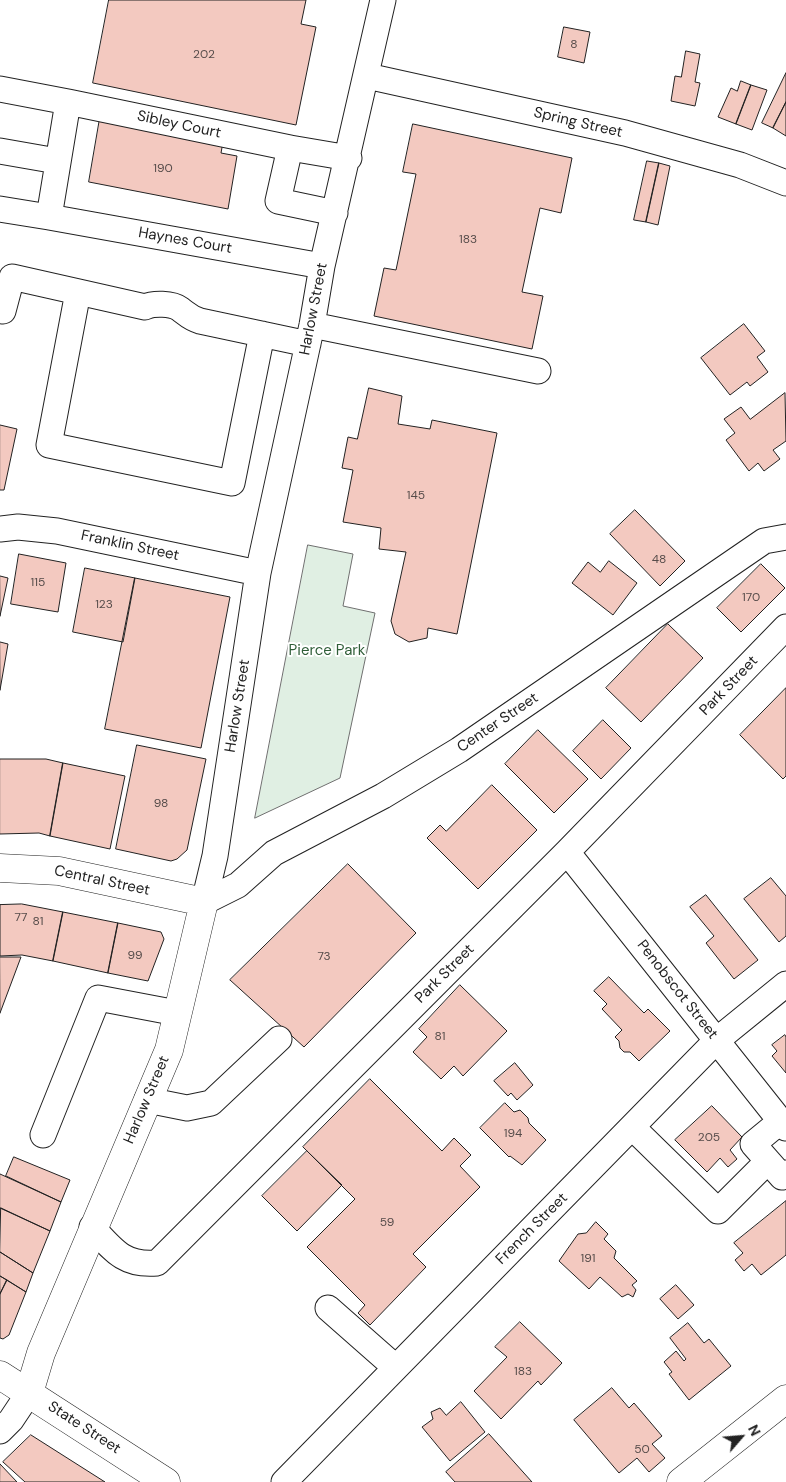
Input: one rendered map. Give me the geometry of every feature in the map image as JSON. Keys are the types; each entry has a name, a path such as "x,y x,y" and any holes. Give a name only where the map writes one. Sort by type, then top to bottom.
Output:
{"main road":[{"name":"Central Street","path":"0,868 59,871 204,902"},
{"name":"Harlow Street","path":"29,1393 40,1353 92,1227 169,1050 204,902"},
{"name":"State Street","path":"0,1375 166,1482"},
{"path":"681,1482 786,1398"}],"street":[{"name":"Harlow Street","path":"204,902 215,856 258,572 310,335 322,266 349,158 383,0"},
{"name":"Spring Street","path":"367,76 625,134 740,165 786,183"},
{"name":"Sibley Court","path":"0,90 349,158"},
{"path":"48,217 56,161 68,102"},
{"path":"290,148 278,201 335,213"},
{"path":"0,151 56,161"},
{"name":"Haynes Court","path":"0,209 322,266"},
{"path":"0,310 3,311 12,277 145,307 150,316 178,322 187,317 262,334 310,335 538,371"},
{"path":"78,292 49,444 232,483 262,334"},
{"name":"Franklin Street","path":"0,529 18,528 57,531 258,572"},
{"name":"Center Street","path":"204,902 238,885 274,853 383,796 459,750 764,541 786,537"},
{"name":"Park Street","path":"92,1227 111,1248 126,1260 141,1264 157,1263 567,852 786,627"},
{"name":"Penobscot Street","path":"567,852 783,1125"},
{"name":"French Street","path":"284,1482 717,1040 786,984"},
{"path":"44,1135 98,998 178,1013"},
{"path":"147,1100 187,1108 211,1103 279,1039"},
{"path":"632,1127 718,1211 777,1167 753,1144 783,1125"},
{"path":"328,1308 396,1367"},
{"path":"0,1431 11,1420 29,1393"}],"green space":[{"name":"Pierce Park","path":"308,545 353,554 343,606 375,613 340,778 255,818"}],"building":[{"path":"109,0 306,0 301,24 316,27 296,125 93,83"},
{"path":"564,27 590,32 584,63 558,57"},
{"path":"686,51 700,54 695,82 700,83 695,106 671,101 675,76 681,77"},
{"path":"786,73 786,102 773,128 762,123"},
{"path":"741,81 751,85 736,124 718,117 731,88 737,91"},
{"path":"751,85 767,90 752,130 736,124"},
{"path":"786,102 786,136 773,128"},
{"path":"100,118 223,142 221,153 237,156 228,209 89,182"},
{"path":"413,124 572,158 561,213 540,208 522,292 543,296 532,349 374,316 384,268 396,270 416,174 403,172"},
{"path":"647,161 659,163 646,222 634,220"},
{"path":"659,163 670,166 658,225 646,222"},
{"path":"744,324 765,351 757,357 768,372 750,386 747,382 730,395 701,358"},
{"path":"369,388 402,396 398,424 430,429 432,420 497,433 457,634 428,628 427,638 409,642 395,634 391,621 406,552 379,549 381,528 343,522 353,470 342,468 348,437 357,439"},
{"path":"785,393 786,441 773,450 780,459 764,471 758,463 749,471 726,440 735,433 724,419 741,407 750,419"},
{"path":"0,425 17,429 4,490 0,490"},
{"path":"635,510 685,561 660,586 610,534"},
{"path":"19,554 66,563 58,612 11,604"},
{"path":"609,561 637,583 613,615 572,583 588,562 600,572"},
{"path":"761,564 785,588 741,632 717,608"},
{"path":"85,568 135,578 123,642 73,632"},
{"path":"0,576 8,578 0,616"},
{"path":"135,578 230,597 201,748 105,729"},
{"path":"668,624 703,658 641,722 606,688"},
{"path":"0,642 8,644 0,690"},
{"path":"786,688 786,776 783,779 740,735"},
{"path":"603,720 631,748 601,779 573,751"},
{"path":"538,730 588,779 554,813 505,764"},
{"path":"137,745 206,759 187,850 177,859 171,861 116,849"},
{"path":"0,759 46,759 63,763 50,836 39,833 0,834"},
{"path":"63,763 125,776 110,849 50,836"},
{"path":"492,785 537,830 478,889 427,838 440,825 446,831"},
{"path":"348,864 416,933 304,1047 230,980"},
{"path":"771,878 786,896 786,936 779,942 744,899"},
{"path":"706,895 758,960 734,979 706,943 714,936 690,907"},
{"path":"22,904 63,912 53,961 22,955 0,956 0,905"},
{"path":"63,912 118,923 108,973 53,961"},
{"path":"118,923 161,932 164,939 148,981 108,973"},
{"path":"0,957 21,957 0,1013"},
{"path":"609,977 644,1013 648,1009 670,1031 639,1061 630,1052 624,1052 620,1048 619,1041 615,1037 622,1030 602,1009 607,1004 594,991"},
{"path":"460,985 507,1031 463,1076 454,1066 441,1079 413,1052 427,1037 419,1029"},
{"path":"785,1035 786,1073 772,1056 777,1051 772,1045"},
{"path":"515,1063 533,1085 517,1100 511,1093 508,1096 494,1081"},
{"path":"370,1079 442,1151 454,1138 471,1155 460,1166 480,1187 413,1254 426,1267 370,1325 358,1313 365,1305 307,1247 355,1199 303,1147"},
{"path":"505,1103 514,1112 520,1110 528,1118 529,1123 546,1140 522,1165 509,1157 480,1128"},
{"path":"712,1106 742,1137 730,1150 737,1159 728,1167 720,1158 707,1172 675,1140"},
{"path":"307,1151 342,1185 297,1231 262,1196"},
{"path":"14,1157 70,1180 61,1202 6,1176"},
{"path":"0,1174 61,1202 50,1231 0,1208"},
{"path":"786,1201 786,1255 761,1275 752,1264 744,1271 735,1260 743,1253 734,1243"},
{"path":"1,1208 50,1231 33,1273 0,1252"},
{"path":"596,1222 608,1234 604,1239 616,1251 614,1258 637,1281 632,1285 636,1290 633,1297 628,1294 622,1297 600,1277 589,1289 559,1261 578,1234 586,1233"},
{"path":"0,1252 33,1273 26,1292 0,1276"},
{"path":"0,1276 7,1280 0,1294"},
{"path":"7,1280 26,1292 9,1335 3,1339 0,1338 0,1294"},
{"path":"676,1285 694,1305 678,1319 660,1299"},
{"path":"520,1322 562,1363 541,1385 538,1381 501,1419 474,1391 507,1357 495,1347"},
{"path":"688,1323 704,1343 709,1339 731,1366 689,1400 669,1374 672,1372 664,1362 676,1351 684,1361 686,1359 670,1338"},
{"path":"612,1388 629,1408 634,1403 662,1436 652,1444 665,1458 649,1472 637,1458 619,1473 574,1420"},
{"path":"461,1402 485,1432 450,1461 422,1427 433,1419 431,1412 440,1408 446,1415"},
{"path":"489,1434 532,1482 455,1482 446,1472"},
{"path":"31,1435 105,1482 25,1482 3,1462"},
{"path":"0,1464 17,1482 0,1482"}]}
